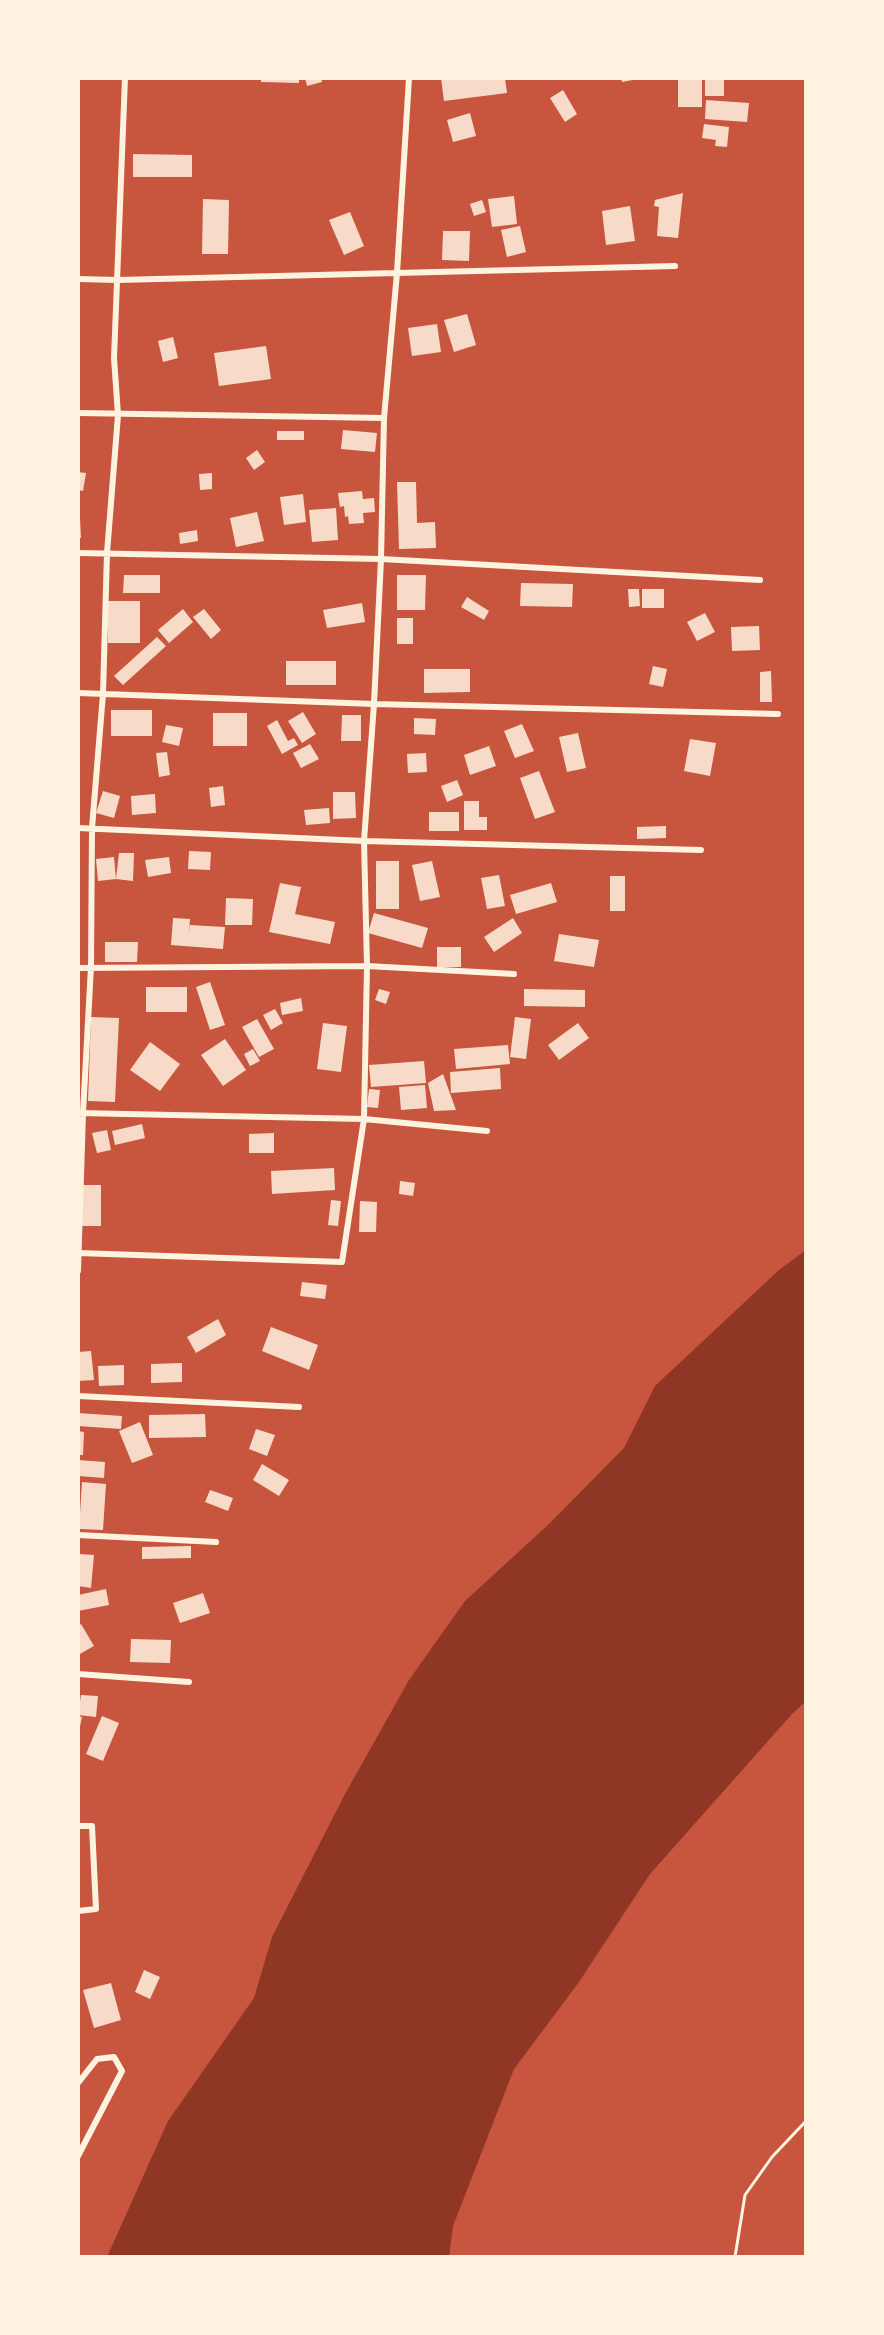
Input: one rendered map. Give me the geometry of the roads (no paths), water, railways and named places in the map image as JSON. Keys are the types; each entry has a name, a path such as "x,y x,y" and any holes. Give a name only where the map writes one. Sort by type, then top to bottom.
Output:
{"street":[{"path":"78,1271 80,1113 91,967 92,828 103,694 107,554 118,415 114,358 125,78"},
{"path":"79,1253 342,1262 364,1119 367,966 364,841 381,559 384,418 397,273 409,78"},
{"path":"78,279 118,280 675,266"},
{"path":"78,413 384,418"},
{"path":"78,553 381,559 760,580"},
{"path":"78,693 374,704 778,714"},
{"path":"78,828 364,841 700,850"},
{"path":"78,968 367,966 514,974"},
{"path":"80,1113 364,1119 486,1131"},
{"path":"78,1396 299,1407"},
{"path":"78,1535 216,1542"},
{"path":"78,1674 189,1682"},
{"path":"78,1826 92,1826 96,1909 78,1911"},
{"path":"78,2083 97,2059 114,2057 122,2071 78,2156"}]}
